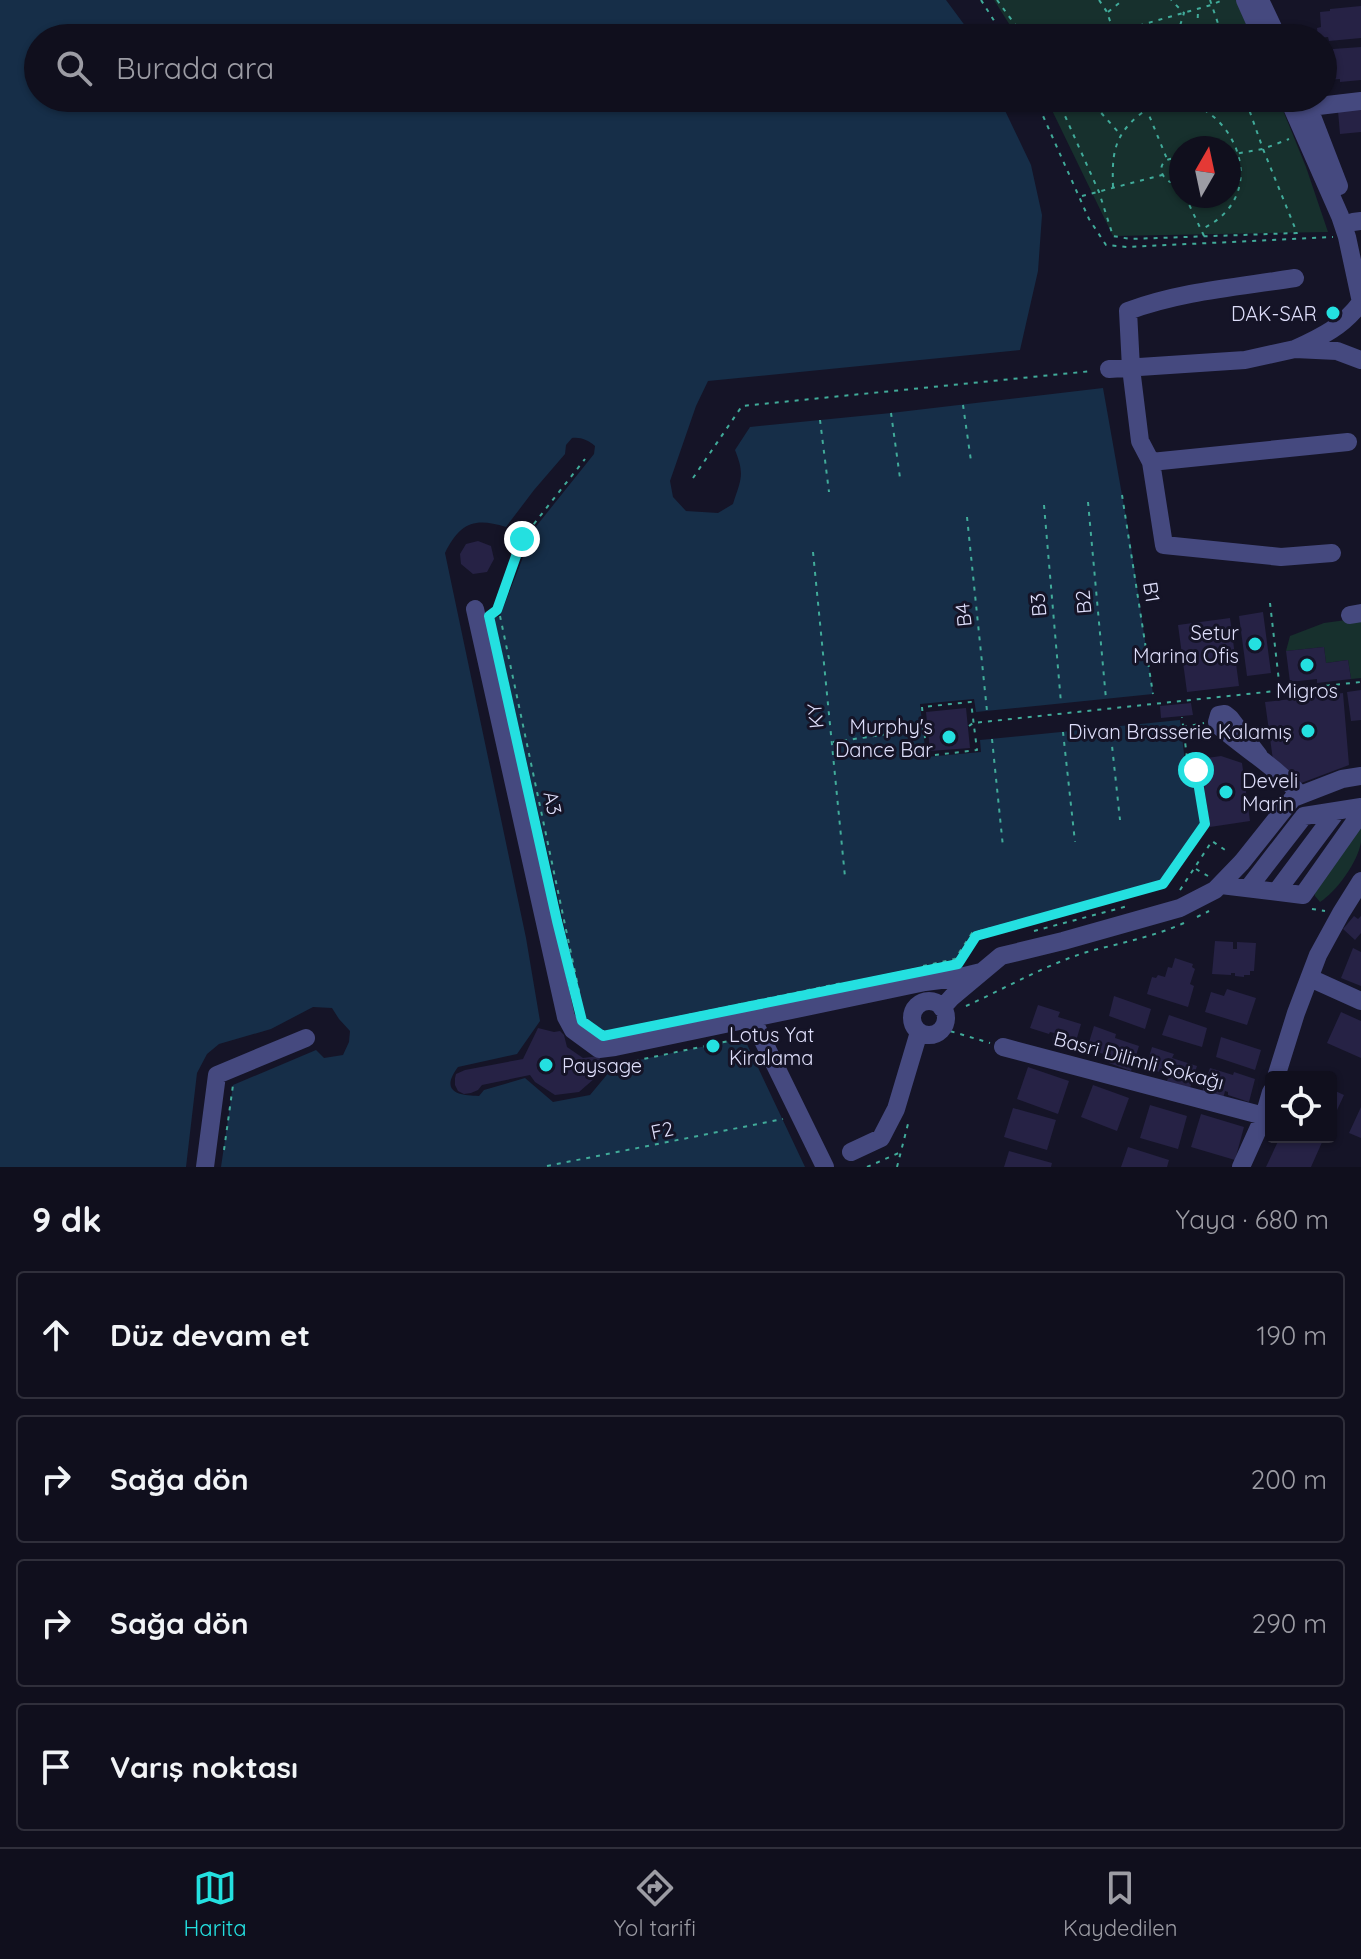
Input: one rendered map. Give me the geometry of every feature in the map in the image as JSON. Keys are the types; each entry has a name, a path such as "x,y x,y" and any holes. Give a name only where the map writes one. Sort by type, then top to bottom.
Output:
{"street":[{"path":"1245,0 1256,24"},
{"path":"1260,0 1271,24"},
{"path":"1337,102 1361,101"},
{"path":"1109,369 1245,360 1295,349 1337,328 1352,315 1361,302 1353,227 1340,216 1294,112"},
{"path":"1311,112 1361,257"},
{"path":"1295,278 1210,290 1128,311 1140,441 1151,462 1164,545 1281,557 1332,553"},
{"path":"1295,349 1337,351 1361,360"},
{"path":"1151,462 1348,442"},
{"path":"482,612 566,1017 573,1030 599,1049 615,1056 747,1030 925,982 981,972"},
{"path":"1217,722 1219,715 1227,716 1259,756 1303,794 1361,788"},
{"path":"851,1152 881,1138 896,1109 923,1037 943,1028 952,997 1001,956 1180,908 1221,885 1291,801 1342,779 1361,776"},
{"path":"1221,885 1303,895 1361,810"},
{"path":"1249,887 1304,816 1361,810"},
{"path":"1277,891 1336,812"},
{"path":"1278,1071 1318,955 1361,881"},
{"path":"1310,978 1361,1001"},
{"path":"747,1030 825,1167"},
{"path":"205,1167 217,1075 306,1038"},
{"name":"Basri Dilimli Sokağı","path":"1003,1047 1264,1116"},
{"path":"1241,1167 1265,1113"}],"path":[{"path":"981,0 996,24"},
{"path":"997,0 1015,24"},
{"path":"1099,0 1111,24"},
{"path":"1107,12 1123,0"},
{"path":"1171,0 1184,13"},
{"path":"1210,0 1218,24"},
{"path":"1145,24 1223,0"},
{"path":"1197,24 1198,9"},
{"path":"1181,24 1184,13"},
{"path":"1041,112 1089,219 1106,245 1127,247 1207,243 1353,227"},
{"path":"1063,112 1099,192 1113,236 1130,239 1205,238 1297,233 1250,112"},
{"path":"1101,112 1121,134"},
{"path":"1113,187 1113,154 1121,134 1143,112"},
{"path":"1148,112 1167,159 1161,168 1162,175 1169,181"},
{"path":"1208,112 1230,136"},
{"path":"1241,153 1263,149 1304,134"},
{"path":"1079,197 1162,175"},
{"path":"1191,208 1207,243"},
{"path":"1202,229 1216,222 1229,208"},
{"path":"693,478 742,406 1109,369"},
{"path":"963,405 971,461"},
{"path":"891,413 900,478"},
{"path":"820,420 829,492"},
{"path":"482,612 497,610 522,539 585,459"},
{"name":"B1","path":"1122,495 1153,694"},
{"name":"B2","path":"1088,502 1106,699"},
{"name":"B3","path":"1044,505 1061,703"},
{"name":"B4","path":"967,517 987,711"},
{"name":"KY","path":"813,552 845,877"},
{"path":"1270,603 1280,691"},
{"name":"A3","path":"500,616 580,996"},
{"path":"969,726 973,723 1361,682"},
{"path":"971,702 977,750 927,756 924,729 922,707 971,702"},
{"path":"958,964 976,936 1163,884 1205,824 1196,770 1188,766 1182,717"},
{"path":"1183,727 1217,722"},
{"path":"1110,727 1120,820"},
{"path":"831,742 924,729"},
{"path":"1063,732 1075,842"},
{"path":"992,739 1003,847"},
{"path":"1178,892 1212,841 1242,862"},
{"path":"925,965 955,959 972,933 1163,884"},
{"path":"1027,933 1132,905"},
{"path":"966,1006 1043,968 1180,925 1217,906"},
{"path":"1303,908 1341,913"},
{"path":"568,964 579,1007"},
{"path":"640,1025 850,981"},
{"path":"923,1037 941,1039 950,1031 953,1022 948,1010"},
{"path":"632,1031 704,1017"},
{"path":"615,1056 747,1030"},
{"path":"657,1051 747,1030"},
{"path":"950,1031 1003,1047"},
{"path":"223,1153 233,1085"},
{"path":"897,1167 911,1110"},
{"path":"784,1114 790,1127"},
{"name":"F2","path":"547,1166 783,1119"},
{"path":"867,1167 902,1151"}],"green space":[{"path":"994,0 1236,0 1246,24 1009,24"},
{"path":"1053,112 1284,112 1328,232 1113,236"},
{"path":"1361,618 1361,678 1351,679 1348,660 1326,663 1324,647 1286,651 1290,636 1324,623"},
{"path":"1361,822 1361,842 1356,858 1339,884 1320,902 1314,888"}],"water":[{"path":"0,0 946,0 964,24 24,24 24,112 1006,112 1031,165 1042,215 1038,271 1020,350 708,381 670,481 673,497 686,511 718,513 733,504 741,477 735,450 750,427 1103,388 1153,694 976,712 974,699 920,704 926,757 981,752 980,740 1180,720 1186,770 1191,771 1201,825 1160,881 972,933 955,959 605,1032 585,1018 494,618 500,616 534,529 594,454 595,446 572,438 566,445 565,454 506,527 485,523 469,525 456,535 445,553 526,938 540,1021 517,1054 458,1067 451,1087 464,1095 479,1096 484,1090 525,1078 553,1102 590,1095 615,1065 744,1038 805,1167 221,1167 233,1085 316,1050 324,1058 343,1055 350,1031 332,1008 313,1007 271,1029 219,1044 207,1054 197,1073 186,1167 0,1167"}],"building":[{"path":"1361,6 1361,38 1337,40 1337,24 1321,24 1320,12"},
{"path":"1361,47 1361,80 1340,82 1337,79 1337,49"},
{"path":"1361,108 1361,132 1340,134 1338,111"},
{"name":"DAK-SAR","path":"1328,305 1336,305 1337,320 1329,320"},
{"path":"478,541 491,546 494,559 487,572 473,574 461,564 460,554 466,544"},
{"name":"Setur Marina Ofis","path":"1263,612 1271,673 1247,676 1239,616"},
{"path":"1230,618 1239,686 1187,692 1178,625"},
{"name":"Migros","path":"1324,647 1326,663 1348,660 1351,679 1290,682 1286,651"},
{"path":"1361,690 1361,720 1351,721 1347,692"},
{"name":"Divan Brasserie Kalamış","path":"1343,693 1349,765 1296,785 1273,760 1265,702"},
{"path":"1191,703 1193,715 1161,718 1160,706"},
{"name":"Murphy's Dance Bar","path":"966,708 970,748 930,751 926,712"},
{"name":"Develi Marin","path":"1221,756 1242,763 1250,821 1210,827 1200,759"},
{"path":"1354,916 1358,919 1361,916 1361,933 1355,940 1343,929"},
{"path":"1215,941 1233,942 1233,949 1237,949 1237,942 1256,943 1254,971 1244,977 1235,976 1235,973 1212,974"},
{"path":"1353,948 1361,952 1361,986 1341,978"},
{"path":"1175,958 1193,964 1195,969 1188,1007 1147,994 1152,977 1165,977"},
{"path":"1227,989 1256,998 1247,1025 1205,1012 1211,992 1224,996"},
{"path":"1114,996 1151,1009 1145,1029 1109,1016"},
{"path":"1038,1005 1060,1012 1058,1017 1081,1024 1074,1048 1052,1042 1054,1033 1030,1028"},
{"path":"1341,1012 1361,1021 1361,1058 1327,1043"},
{"path":"1169,1015 1207,1028 1202,1047 1162,1035"},
{"path":"1094,1026 1116,1034 1115,1038 1139,1046 1131,1071 1109,1063 1111,1054 1087,1049"},
{"name":"Paysage","path":"538,1028 560,1031 567,1047 583,1058 599,1056 600,1069 595,1078 579,1092 555,1095 530,1075 482,1085 471,1093 458,1091 456,1074 523,1059"},
{"path":"1221,1037 1261,1050 1255,1070 1216,1057"},
{"path":"1152,1047 1197,1066 1190,1088 1167,1081 1170,1072 1146,1068"},
{"path":"1028,1067 1069,1081 1058,1114 1017,1099"},
{"path":"1210,1068 1255,1079 1249,1102 1225,1091 1223,1099 1202,1092"},
{"path":"1093,1085 1129,1098 1117,1131 1081,1117"},
{"path":"1337,1092 1344,1095 1337,1110"},
{"path":"1150,1105 1187,1116 1178,1149 1140,1138"},
{"path":"1361,1107 1361,1138 1349,1133"},
{"path":"1013,1108 1056,1120 1047,1150 1004,1137"},
{"path":"1201,1114 1244,1127 1235,1160 1191,1147"},
{"path":"1277,1143 1322,1143 1311,1167 1266,1167"},
{"path":"1128,1147 1169,1160 1167,1167 1121,1167"},
{"path":"1009,1151 1052,1163 1051,1167 1004,1167"}],"place":[{"name":"DAK-SAR","path":"1333,313"},
{"name":"Setur Marina Ofis","path":"1255,644"},
{"name":"Migros","path":"1307,665"},
{"name":"Divan Brasserie Kalamış","path":"1308,731"},
{"name":"Murphy's Dance Bar","path":"949,737"},
{"name":"Develi Marin","path":"1226,792"},
{"name":"Lotus Yat Kiralama","path":"713,1046"},
{"name":"Paysage","path":"546,1065"}],"route":[{"path":"522,539 497,610 489,616 582,1021 603,1036 958,964 976,936 1163,884 1205,824 1196,770"}]}
